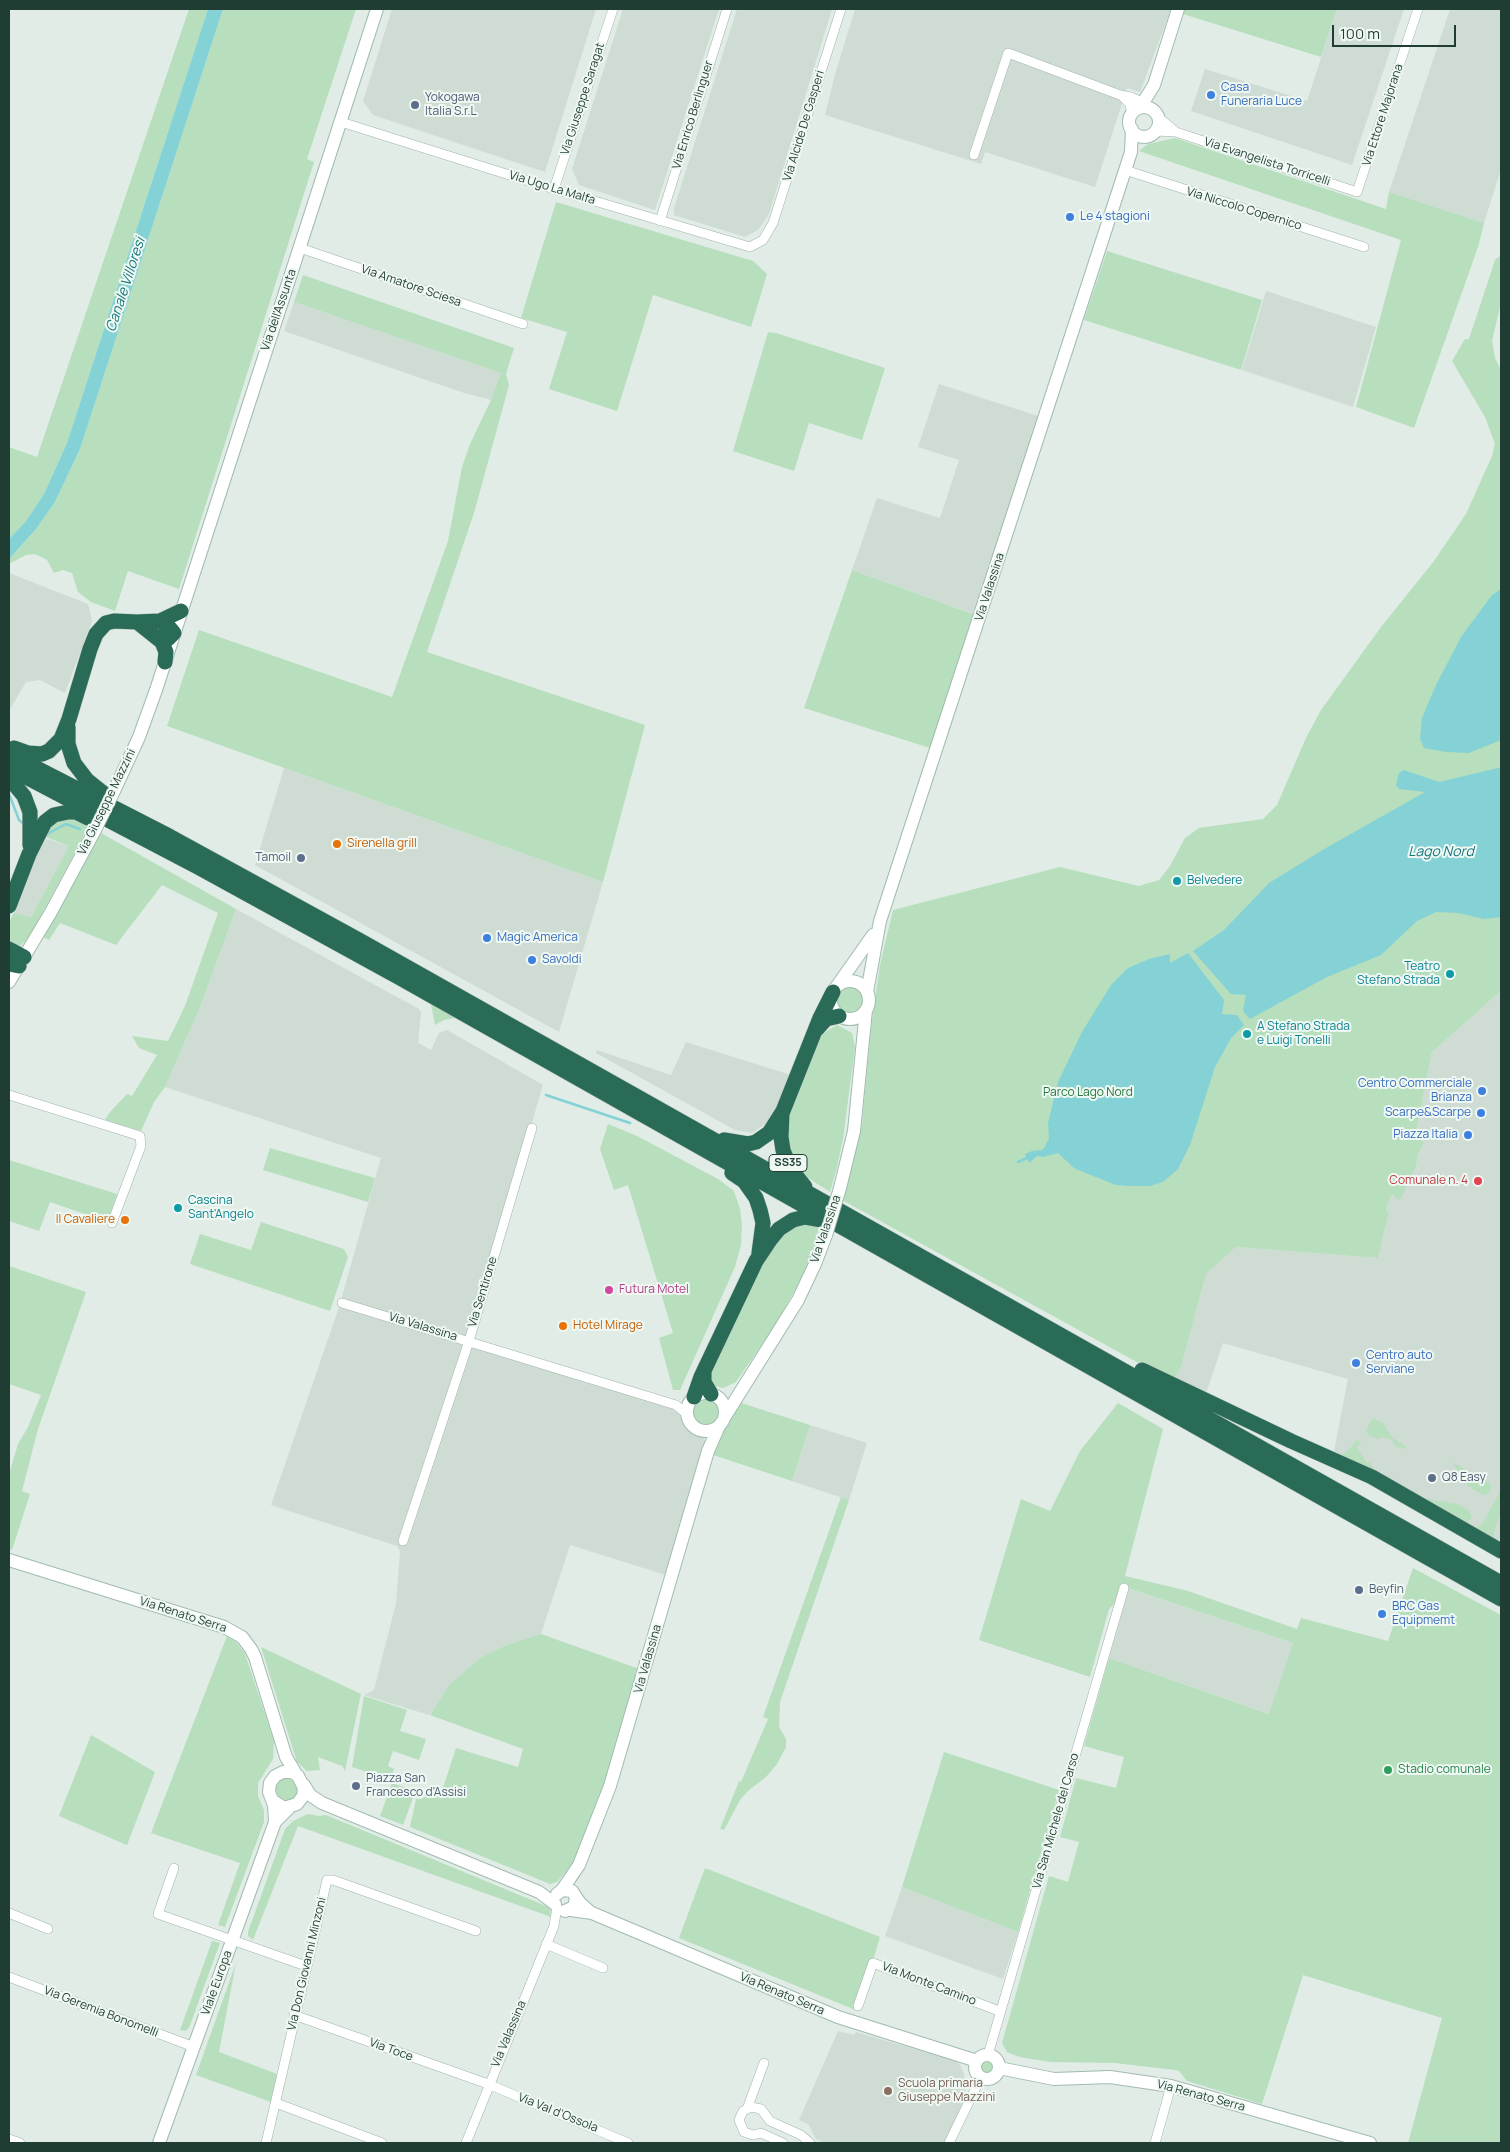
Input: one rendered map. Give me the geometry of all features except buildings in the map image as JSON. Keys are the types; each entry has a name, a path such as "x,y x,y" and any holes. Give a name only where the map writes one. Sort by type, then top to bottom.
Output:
{"highway":[{"path":"9,745 28,753 42,754 49,751 61,739 90,649 100,628 114,621 160,621 181,611"},
{"path":"137,622 159,637 168,639 174,633 169,626 160,621"},
{"path":"159,637 164,646 165,662"},
{"path":"69,719 70,754 74,763 87,780 103,794 137,813 169,836"},
{"path":"9,754 169,836 359,940 1501,1583"},
{"path":"9,768 132,832 376,965 714,1154 830,1229"},
{"path":"9,778 24,796 30,812 31,834 29,854"},
{"path":"9,906 29,854 46,822 54,815 60,812 82,814 124,835 132,832"},
{"path":"9,949 17,962"},
{"path":"700,1131 729,1142 748,1144 756,1142 769,1133 782,1111 835,989"},
{"path":"816,1030 826,1019 843,1018"},
{"name":"SS35","path":"782,1111 781,1137 790,1168 804,1186 824,1202"},
{"path":"693,1398 756,1261 761,1246 764,1223 756,1198 744,1181 718,1162 714,1154"},
{"path":"756,1261 779,1229 788,1222 805,1217 830,1229 1501,1599"},
{"path":"985,1292 1001,1294 1113,1355 1171,1384 1290,1441 1372,1477 1501,1551"},
{"path":"704,1371 704,1382 714,1396"}],"street":[{"name":"Via dell'Assunta","path":"181,611 377,9"},
{"name":"Via Giuseppe Saragat","path":"554,189 612,9"},
{"name":"Via Enrico Berlinguer","path":"660,221 727,9"},
{"name":"Via Alcide De Gasperi","path":"763,240 773,223 841,9"},
{"path":"1144,107 1144,101 1154,85 1178,9"},
{"name":"Via Ettore Majorana","path":"1357,192 1418,9"},
{"path":"974,156 1008,53 1122,96 1136,99 1144,107"},
{"path":"1131,152 1158,127 1154,85"},
{"path":"1122,96 1130,104 1132,114"},
{"path":"1131,152 1132,129 1130,119 1132,114 1137,109 1144,107 1152,109 1157,115"},
{"name":"Via Evangelista Torricelli","path":"1157,115 1176,132"},
{"name":"Via Ugo La Malfa","path":"341,122 743,246 750,247 763,240"},
{"path":"1132,129 1140,136 1153,133"},
{"name":"Via Evangelista Torricelli","path":"1153,133 1176,132 1357,192"},
{"name":"Via Valassina","path":"867,992 880,921 1131,152"},
{"name":"Via Niccolo Copernico","path":"1125,170 1364,247"},
{"name":"Via Amatore Sciesa","path":"300,248 523,324"},
{"name":"Via Giuseppe Mazzini","path":"9,982 17,962 95,830 114,791 148,712 181,611"},
{"name":"Via Valassina","path":"835,989 870,940 880,921"},
{"path":"851,981 862,986 867,992 866,1010 858,1017 843,1018 832,1007 835,989 844,982 851,981"},
{"name":"Via Valassina","path":"466,2143 488,2084 565,1901 620,1754 708,1451 739,1393 798,1300 830,1229 854,1131 866,1010"},
{"name":"Via Valassina","path":"843,1018 858,1028 862,1047"},
{"path":"9,1095 140,1136 141,1146 112,1223"},
{"name":"Via Sentirone","path":"403,1541 469,1341 532,1128"},
{"name":"Via Valassina","path":"342,1303 676,1405 701,1430 707,1440 708,1451"},
{"path":"676,1405 702,1394 727,1399 739,1393"},
{"path":"701,1430 709,1431 722,1422 724,1408 714,1396"},
{"path":"688,1415 688,1407 693,1398"},
{"name":"Via Renato Serra","path":"9,1560 224,1627 242,1637 255,1657 284,1748 290,1765 296,1774"},
{"name":"Via San Michele del Carso","path":"983,2058 999,2011 1124,1588"},
{"path":"275,1776 288,1772 296,1774 304,1785 303,1796 293,1806 280,1806 272,1800 268,1788 275,1776 281,1766 284,1748"},
{"name":"Via Renato Serra","path":"304,1785 310,1795 322,1804"},
{"name":"Viale Europa","path":"160,2143 275,1822 272,1800"},
{"name":"Via Renato Serra","path":"293,1806 308,1802 322,1804 565,1901 838,2017 983,2058"},
{"name":"Viale Europa","path":"275,1822 293,1806"},
{"path":"174,1868 158,1914 306,1966"},
{"name":"Via Don Giovanni Minzoni","path":"266,2143 326,1882 329,1879 476,1931"},
{"path":"9,1913 48,1929"},
{"path":"546,1944 603,1968"},
{"name":"Via Monte Camino","path":"858,2006 873,1962 999,2011"},
{"name":"Via Geremia Bonomelli","path":"9,1977 194,2047"},
{"name":"Via Toce","path":"294,2015 488,2084"},
{"path":"983,2058 997,2060 999,2068 993,2078 981,2077 975,2068 983,2058"},
{"path":"764,2063 747,2109 739,2120 744,2132 753,2135 761,2133 783,2143"},
{"name":"Via Renato Serra","path":"999,2068 1054,2079 1110,2077 1171,2086 1370,2143"},
{"path":"949,2143 981,2077"},
{"name":"Via Val d'Ossola","path":"488,2084 628,2143"},
{"path":"1155,2143 1171,2086"},
{"path":"276,2103 382,2143"},
{"path":"747,2109 751,2107 761,2109 770,2121 801,2135 810,2143"},
{"path":"604,2143 608,2134"},
{"path":"9,2139 20,2143"}],"shaded area":[{"path":"392,9 596,9 545,172 373,115 363,101"},
{"path":"623,9 719,9 655,210 579,185 572,169"},
{"path":"737,9 832,9 769,214 758,230 745,237 674,215 674,208"},
{"path":"855,9 1171,9 1140,92 1127,88 1095,187 985,152 981,164 825,115 835,74"},
{"path":"1337,9 1404,9 1352,165 1191,111 1205,69 1307,101"},
{"path":"1450,9 1501,9 1501,169 1484,223 1389,192"},
{"path":"1266,291 1376,327 1353,407 1242,370"},
{"path":"294,302 501,373 491,400 461,392 284,331"},
{"path":"939,384 1038,416 974,614 852,570 877,498 940,518 959,460 918,447"},
{"path":"9,573 88,604 92,621 65,693 40,680 26,682 9,711"},
{"path":"284,768 603,882 559,1032 255,865"},
{"path":"47,839 69,846 31,917 14,913 40,846"},
{"path":"236,909 419,1009 421,1013 418,1043 431,1050 439,1033 447,1030 543,1085 467,1342 674,1406 702,1434 707,1445 669,1576 570,1545 541,1634 509,1644 437,1705 429,1715 364,1695 374,1690 396,1603 400,1552 397,1546 271,1505 339,1307 381,1158 165,1087 200,1007"},
{"name":"Centro Commerciale Brianza","path":"1501,991 1501,1545 1334,1451 1348,1379 1223,1343 1205,1396 1174,1379 1181,1367 1206,1274 1236,1247 1378,1258 1389,1212 1386,1209 1390,1197 1407,1186 1408,1178 1416,1168 1418,1156 1424,1143 1416,1133 1432,1052"},
{"path":"686,1042 794,1076 773,1116 767,1123 752,1133 735,1130 596,1053 597,1050 671,1075"},
{"path":"810,1425 867,1443 849,1500 792,1481"},
{"path":"1129,1589 1293,1643 1270,1714 1109,1658"},
{"path":"902,1887 1018,1932 1003,1979 885,1936"},
{"name":"Scuola primaria Giuseppe Mazzini","path":"838,2031 854,2035 856,2032 956,2061 960,2065 964,2074 966,2099 945,2143 824,2143 816,2139 808,2124 799,2120"}],"green space":[{"path":"189,9 208,9 67,443 44,494 26,521 9,539 9,447 37,457"},
{"path":"223,9 356,9 307,159 314,162 179,589 128,571 115,611 91,602 78,592 72,573 63,570 54,573 47,560 35,554 26,555 9,564 9,559 36,529 55,502 80,449"},
{"path":"1185,9 1337,9 1321,57 1183,14"},
{"path":"1175,138 1386,209 1389,192 1484,223 1478,247 1414,428 1356,407 1401,240 1139,151 1148,144"},
{"path":"556,202 753,261 767,274 751,327 653,295 617,411 549,389 567,332 521,318"},
{"path":"1107,251 1262,300 1241,370 1084,320"},
{"name":"Parco Lago Nord","path":"1501,255 1501,302 1492,341 1495,358 1501,370 1501,991 1432,1052 1416,1133 1424,1143 1418,1155 1416,1168 1409,1178 1401,1198 1398,1200 1393,1195 1390,1197 1386,1209 1389,1212 1378,1258 1236,1247 1206,1274 1181,1367 1174,1379 1144,1366 842,1200 862,1124 872,1020 880,965 893,910 1060,867 1139,886 1159,880 1170,866 1185,838 1199,828 1263,819 1277,805 1306,738 1321,710 1381,627 1434,561 1466,514 1492,456 1495,444 1485,417 1452,361 1465,339 1469,339 1495,260"},
{"path":"303,275 514,348 506,374 509,385 474,513 427,652 645,725 603,882 167,726 199,630 392,697 448,541 462,467 501,373 294,302"},
{"path":"768,332 885,368 862,440 809,423 794,471 733,451"},
{"path":"852,570 973,614 930,748 804,708"},
{"path":"62,816 91,822 29,938 21,945 16,946 9,942 9,922 14,913 31,917 69,846 43,836 46,829"},
{"path":"101,833 236,909 200,1007 165,1087 154,1102 141,1131 105,1120 127,1094 132,1096 157,1055 139,1048 132,1036 168,1041 185,1006 218,913 162,885 116,945 60,923 49,940 43,937"},
{"path":"849,986 859,990 863,1000 859,1010 849,1014 839,1010 835,1000 839,990"},
{"path":"431,1004 455,1018 444,1020 435,1025"},
{"path":"837,1025 852,1033 855,1047 843,1139 830,1192 805,1176 794,1162 788,1145 788,1126 790,1114 822,1034"},
{"path":"608,1124 637,1136 718,1179 734,1191 740,1209 742,1224 741,1245 735,1267 680,1390 673,1390 659,1338 673,1333 628,1185 614,1190 600,1149"},
{"path":"270,1148 375,1178 368,1202 263,1170"},
{"path":"9,1160 117,1194 108,1222 50,1202 39,1231 9,1221"},
{"path":"261,1222 344,1249 348,1257 330,1311 190,1264 200,1234 251,1250"},
{"path":"820,1224 811,1256 802,1277 776,1324 736,1382 723,1388 715,1386 711,1381 710,1371 760,1265 774,1242 795,1225"},
{"path":"9,1266 86,1292 38,1429 22,1491 30,1494 12,1550 9,1549 9,1474 18,1444 28,1427 41,1395 9,1384"},
{"path":"706,1400 716,1403 719,1413 716,1423 706,1426 696,1423 693,1413 696,1403"},
{"path":"738,1402 810,1425 792,1481 713,1455 720,1435"},
{"path":"1118,1403 1163,1429 1125,1576 1188,1591 1297,1629 1301,1618 1388,1641 1413,1568 1501,1615 1501,2143 1408,2143 1442,2018 1303,1975 1262,2104 1187,2081 1179,2071 1175,2070 1115,2063 1051,2062 1019,2057 1007,2052 1002,2043 1049,1876 1068,1882 1079,1842 1060,1837 1076,1778 1116,1788 1124,1757 1084,1746 1109,1658 1269,1714 1293,1643 1130,1589 1109,1609 1090,1677 979,1640 1021,1499 1050,1511 1080,1451"},
{"path":"1373,1418 1383,1423 1392,1438 1407,1447 1406,1449 1395,1446 1392,1440 1384,1437 1378,1439 1368,1435 1366,1430"},
{"path":"1356,1440 1362,1443 1356,1447 1367,1463 1369,1462 1375,1470 1426,1499 1458,1504 1469,1511 1472,1518 1466,1523 1340,1456 1348,1451"},
{"path":"1452,1462 1490,1483 1491,1488 1488,1494 1483,1495 1468,1486"},
{"path":"1501,1490 1501,1512 1493,1539 1476,1529 1484,1521"},
{"path":"841,1497 849,1500 780,1702 779,1727 786,1739 786,1747 777,1764 766,1777 740,1800 724,1830 720,1829 739,1781 741,1782 768,1719 763,1717"},
{"path":"541,1634 642,1670 610,1777 577,1858 557,1882 550,1884 410,1827 416,1799 426,1796 440,1797 456,1748 518,1767 523,1749 430,1715 450,1684 482,1657 509,1644"},
{"path":"227,1636 237,1643 245,1654 274,1741 273,1759 258,1783 258,1796 264,1810 264,1822 225,1927 218,1925 240,1863 151,1833"},
{"path":"261,1647 361,1694 345,1771 342,1766 318,1757 320,1770 307,1771 297,1762"},
{"path":"364,1696 407,1710 400,1731 426,1739 419,1760 393,1751 388,1766 394,1769 390,1780 352,1767"},
{"path":"91,1735 155,1772 127,1845 59,1816"},
{"path":"944,1752 1059,1790 1018,1932 902,1887"},
{"path":"287,1778 295,1781 298,1789 295,1797 287,1800 279,1797 276,1789 279,1781"},
{"path":"392,1783 407,1788 413,1798 403,1825 380,1816"},
{"path":"308,1814 326,1815 546,1906 550,1909 551,1917 298,1826 253,1940 248,1936 248,1932 285,1829 293,1821"},
{"path":"705,1868 880,1937 858,2011 679,1938"},
{"path":"212,1941 220,1943 189,2028 185,2031 180,2030"},
{"path":"236,1963 219,2052 277,2074 271,2102 196,2075"},
{"path":"984,2060 990,2060 994,2067 990,2074 984,2074 980,2070 980,2064"}],"water":[{"name":"Canale Villoresi","path":"208,9 223,9 80,449 55,502 36,529 9,559 9,539 26,521 44,494 67,443"},
{"path":"1501,589 1501,740 1469,753 1446,752 1424,748 1420,739 1422,718 1436,685 1461,637 1492,595"},
{"name":"Lago Nord","path":"1501,768 1501,917 1484,919 1458,913 1436,912 1417,921 1381,955 1327,977 1250,1019 1243,1011 1246,995 1231,994 1193,951 1224,930 1269,883 1326,848 1425,792 1399,789 1396,785 1399,773 1404,770 1439,782"},
{"path":"1188,953 1224,1000 1222,1014 1237,1015 1244,1025 1231,1038 1215,1067 1190,1145 1178,1169 1163,1182 1150,1186 1128,1186 1116,1185 1074,1168 1058,1153 1043,1157 1037,1156 1029,1163 1025,1154 1042,1150 1045,1147 1049,1138 1048,1123 1058,1082 1082,1032 1111,985 1128,968 1149,959 1170,954 1170,963"}],"waterway":[{"path":"9,794 19,820 25,825"},
{"path":"47,834 66,824 80,829"},
{"path":"546,1095 630,1123"},
{"path":"1018,1162 1027,1158"}],"place":[{"name":"Casa Funeraria Luce","path":"1211,95"},
{"name":"Yokogawa Italia S.r.L","path":"415,105"},
{"name":"Le 4 stagioni","path":"1070,217"},
{"name":"Sirenella grill","path":"337,844"},
{"name":"Tamoil","path":"301,858"},
{"name":"Belvedere","path":"1177,881"},
{"name":"Magic America","path":"487,938"},
{"name":"Savoldi","path":"532,960"},
{"name":"Teatro Stefano Strada","path":"1450,974"},
{"name":"A Stefano Strada e Luigi Tonelli","path":"1247,1034"},
{"name":"Centro Commerciale Brianza","path":"1482,1091"},
{"name":"Scarpe&Scarpe","path":"1481,1113"},
{"name":"Piazza Italia","path":"1468,1135"},
{"name":"Comunale n. 4","path":"1478,1181"},
{"name":"Cascina Sant'Angelo","path":"178,1208"},
{"name":"Il Cavaliere","path":"125,1220"},
{"name":"Futura Motel","path":"609,1290"},
{"name":"Hotel Mirage","path":"563,1326"},
{"name":"Centro auto Serviane","path":"1356,1363"},
{"name":"Q8 Easy","path":"1432,1478"},
{"name":"Beyfin","path":"1359,1590"},
{"name":"BRC Gas Equipmemt","path":"1382,1614"},
{"name":"Stadio comunale","path":"1388,1770"},
{"name":"Piazza San Francesco d'Assisi","path":"356,1786"},
{"name":"Scuola primaria Giuseppe Mazzini","path":"888,2091"}]}
